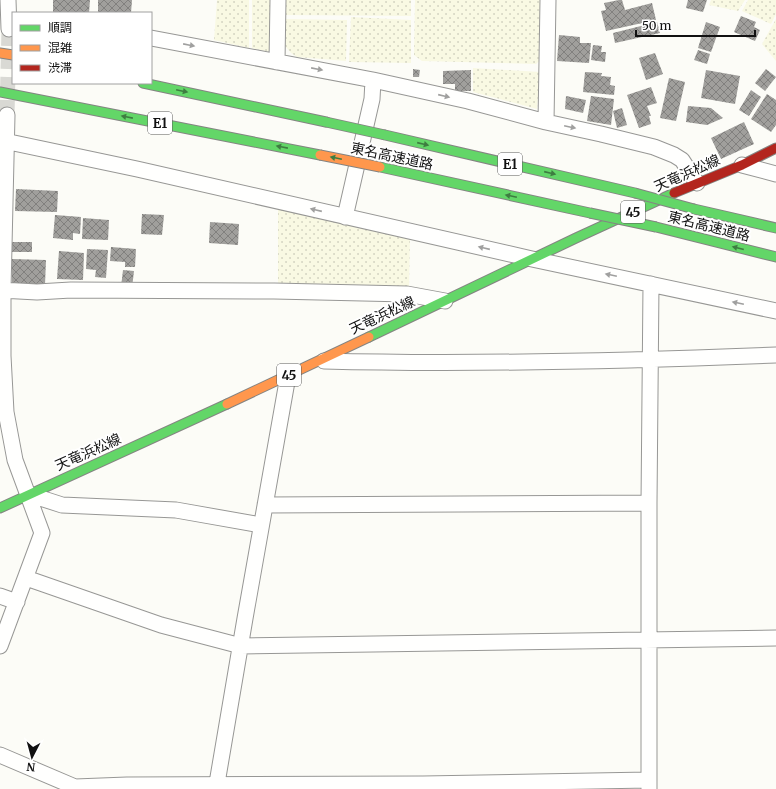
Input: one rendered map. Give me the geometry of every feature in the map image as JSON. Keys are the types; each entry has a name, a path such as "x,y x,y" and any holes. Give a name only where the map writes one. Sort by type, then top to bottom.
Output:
{"main road":[{"path":"0,52 12,55"},
{"name":"東名高速道路","path":"149,84 385,135 635,193 694,209 776,228"},
{"name":"東名高速道路","path":"0,92 320,154 656,227 776,257"},
{"name":"天竜浜松線","path":"0,508 288,376 576,238 697,183 742,165 776,148"}],"street":[{"path":"277,62 278,0"},
{"path":"546,122 548,0"},
{"path":"9,8 9,29"},
{"path":"152,38 373,80 468,101 546,122 601,134 654,148 674,155 682,160 697,183"},
{"path":"345,217 372,99 373,80"},
{"path":"0,646 42,533 16,460 3,405 3,140 7,115"},
{"path":"3,140 532,259 776,312"},
{"path":"742,165 776,174"},
{"path":"0,755 75,787 127,785 216,787 649,784 651,284"},
{"path":"2,290 37,292 71,290 274,291 406,294 445,301"},
{"path":"319,360 414,363 650,360 776,354"},
{"path":"216,787 288,376"},
{"path":"28,494 62,505 176,510 261,525"},
{"path":"265,505 649,503"},
{"path":"26,578 161,625 241,646 776,638"},
{"path":"0,596 16,602"}],"green space":[{"path":"217,0 249,0 249,48 214,40"},
{"path":"252,0 271,0 270,52 252,48"},
{"path":"283,0 411,0 411,16 283,15"},
{"path":"415,0 543,0 543,58 536,64 422,61 414,55"},
{"path":"711,0 745,0 738,11 709,5"},
{"path":"748,0 776,0 776,14 771,24 742,11"},
{"path":"351,17 411,20 411,63 349,62"},
{"path":"286,19 347,20 346,61 297,57 291,53 285,46"},
{"path":"776,19 776,61 762,44"},
{"path":"473,68 540,72 537,109 473,92"},
{"path":"278,208 410,239 409,289 278,284"}],"building":[{"path":"53,0 90,0 89,12 53,12"},
{"path":"98,0 132,0 131,12 98,12"},
{"path":"622,0 625,10 652,3 656,20 606,31 601,11 606,10 604,3"},
{"path":"688,0 707,0 703,12 686,8"},
{"path":"741,16 756,22 754,27 760,30 755,41 734,32"},
{"path":"657,22 660,33 615,43 613,33"},
{"path":"706,22 720,27 711,52 698,48"},
{"path":"559,35 580,37 580,43 591,43 589,63 557,61"},
{"path":"593,45 602,46 601,52 606,52 605,62 591,60"},
{"path":"698,50 710,54 707,64 694,60"},
{"path":"655,53 663,74 646,80 639,58"},
{"path":"413,69 420,70 419,77 413,77"},
{"path":"766,69 776,77 765,91 755,83"},
{"path":"471,70 471,91 455,91 455,84 443,84 443,71"},
{"path":"706,70 740,76 735,104 701,98"},
{"path":"585,72 602,73 601,76 611,77 610,85 615,86 614,95 583,92"},
{"path":"669,78 685,82 676,121 660,118"},
{"path":"651,87 657,103 647,106 651,116 649,116 651,124 639,128 627,95"},
{"path":"751,90 761,97 749,116 739,110"},
{"path":"767,94 776,100 776,125 771,132 751,119"},
{"path":"566,96 586,100 583,113 565,109"},
{"path":"591,96 614,99 611,125 587,121"},
{"path":"688,106 711,108 723,118 707,125 686,122"},
{"path":"622,108 627,125 617,128 613,111"},
{"path":"744,122 754,144 721,159 711,138"},
{"path":"16,189 58,191 57,212 15,211"},
{"path":"142,214 164,215 162,235 141,234"},
{"path":"55,215 81,217 80,234 73,233 73,240 53,238"},
{"path":"83,218 109,220 108,240 82,239"},
{"path":"210,222 239,224 238,245 209,243"},
{"path":"11,242 32,242 32,252 10,252"},
{"path":"111,247 136,249 135,267 125,267 125,262 110,261"},
{"path":"87,249 108,250 106,278 95,277 96,270 86,269"},
{"path":"59,251 84,253 83,280 57,279"},
{"path":"12,259 46,260 45,285 12,284"},
{"path":"123,270 134,271 132,288 121,287"}],"tunnel":[{"path":"7,115 9,29"}],"traffic: fast":[{"path":"148,84 326,122"},
{"path":"0,92 320,155"},
{"path":"326,122 385,135"},
{"path":"385,135 635,193"},
{"path":"380,167 590,213"},
{"path":"635,193 694,209"},
{"path":"369,337 674,193"},
{"path":"694,209 776,228"},
{"path":"590,213 656,227"},
{"path":"656,227 776,257"},
{"path":"0,508 227,404"}],"traffic: slow":[{"path":"0,53 12,55"},
{"path":"320,155 380,167"},
{"path":"227,404 369,337"}],"traffic: jam":[{"path":"674,193 742,165 776,148"}]}
